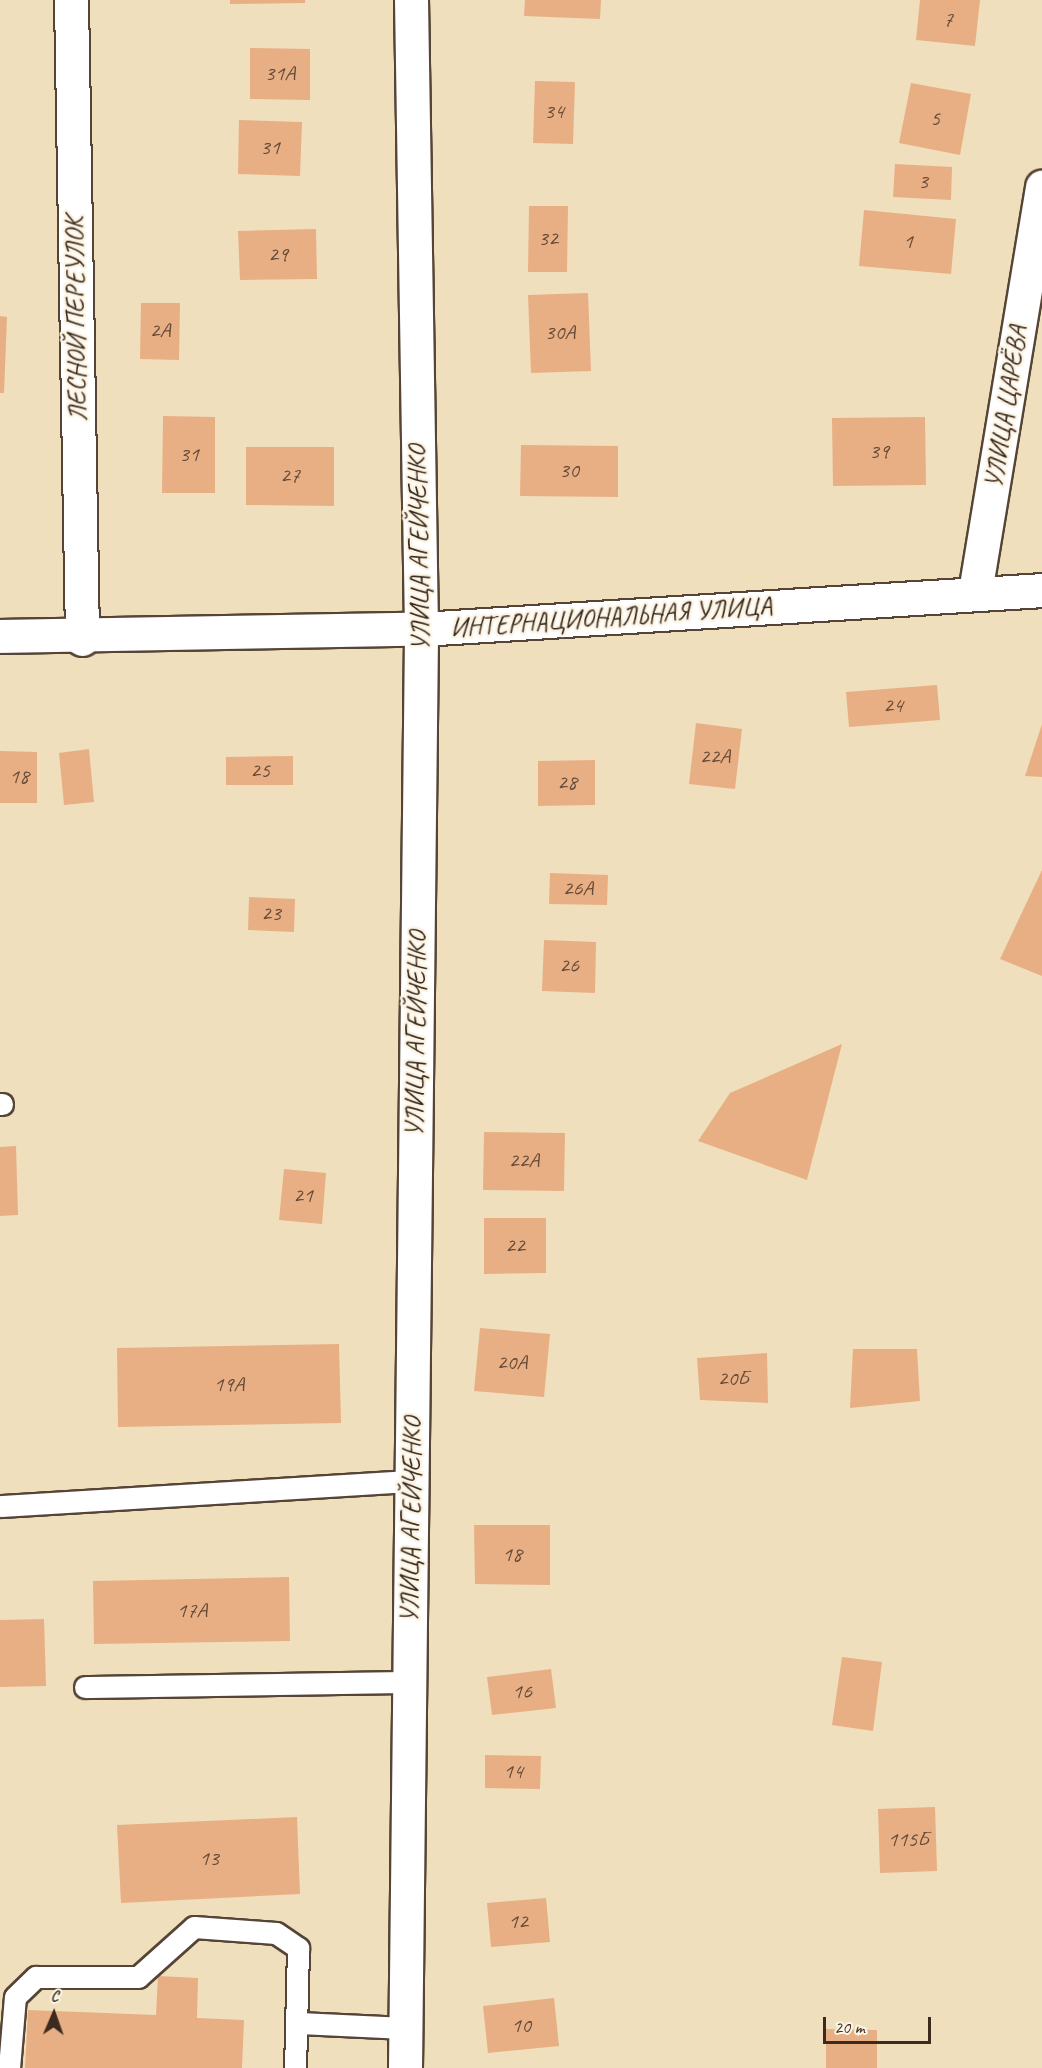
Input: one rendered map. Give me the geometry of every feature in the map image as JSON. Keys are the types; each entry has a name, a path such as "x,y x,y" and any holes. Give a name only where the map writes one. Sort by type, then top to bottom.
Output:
{"street":[{"name":"ЛЕСНОЙ ПЕРЕУЛОК","path":"71,0 82,639"},
{"name":"УЛИЦА АГЕЙЧЕНКО","path":"405,2068 421,629 411,0"},
{"name":"УЛИЦА ЦАРЁВА","path":"975,592 1042,186"},
{"name":"ИНТЕРНАЦИОНАЛЬНАЯ УЛИЦА","path":"0,636 82,639 421,629 975,592 1042,590"}],"lane":[{"path":"0,1506 411,1481"},
{"path":"85,1687 409,1682"},
{"path":"9,2068 15,1997 36,1977 138,1977 194,1927 276,1933 298,1948 299,2023 295,2068"},
{"path":"299,2023 405,2028"}],"building":[{"path":"230,0 305,0 305,3 230,4"},
{"path":"525,0 601,0 600,19 524,16"},
{"path":"920,0 980,0 975,46 916,40"},
{"path":"250,48 310,49 310,100 250,99"},
{"path":"535,81 575,82 573,144 533,143"},
{"path":"911,83 971,94 960,155 899,143"},
{"path":"239,120 302,122 300,176 238,174"},
{"path":"895,164 952,167 951,200 893,197"},
{"path":"529,206 568,206 567,272 528,272"},
{"path":"864,210 956,219 951,274 859,266"},
{"path":"316,229 317,279 240,280 238,231"},
{"path":"588,293 591,371 531,373 528,295"},
{"path":"141,303 180,303 179,360 140,359"},
{"path":"0,316 7,317 4,393 0,393"},
{"path":"163,416 215,417 215,493 162,493"},
{"path":"925,417 926,485 833,486 832,418"},
{"path":"521,445 618,446 618,497 520,496"},
{"path":"246,447 334,447 334,506 246,505"},
{"path":"937,685 940,720 849,727 846,692"},
{"path":"696,723 742,729 735,789 689,784"},
{"path":"1042,724 1042,777 1025,776"},
{"path":"89,749 94,802 64,805 59,753"},
{"path":"0,751 37,752 37,803 0,803"},
{"path":"293,756 293,785 226,785 226,757"},
{"path":"595,760 595,805 538,806 538,761"},
{"path":"1042,870 1042,976 1000,959"},
{"path":"550,873 608,875 607,905 549,904"},
{"path":"249,897 295,899 294,932 248,930"},
{"path":"544,940 596,942 595,993 542,991"},
{"path":"842,1044 807,1180 698,1141 730,1093"},
{"path":"484,1132 565,1133 564,1191 483,1190"},
{"path":"16,1146 18,1215 0,1216 0,1147"},
{"path":"284,1169 326,1173 322,1224 279,1220"},
{"path":"484,1218 546,1218 546,1273 484,1274"},
{"path":"480,1328 550,1334 544,1397 474,1391"},
{"path":"339,1344 341,1423 118,1427 117,1348"},
{"path":"853,1349 917,1349 920,1401 850,1408"},
{"path":"767,1353 768,1403 700,1400 697,1358"},
{"path":"474,1525 550,1525 550,1585 475,1584"},
{"path":"289,1577 290,1641 94,1644 93,1581"},
{"path":"44,1619 46,1686 0,1687 0,1620"},
{"path":"842,1657 882,1662 873,1731 832,1725"},
{"path":"551,1669 556,1708 492,1715 487,1677"},
{"path":"485,1755 541,1756 540,1789 485,1788"},
{"path":"935,1807 937,1871 880,1873 878,1809"},
{"path":"297,1817 300,1894 121,1903 117,1825"},
{"path":"546,1898 550,1942 491,1947 487,1903"},
{"path":"158,1976 198,1978 197,2018 244,2020 242,2068 25,2068 28,2010 156,2015"},
{"path":"554,1998 559,2046 488,2053 483,2006"},
{"path":"826,2029 877,2030 877,2068 826,2068"}]}
